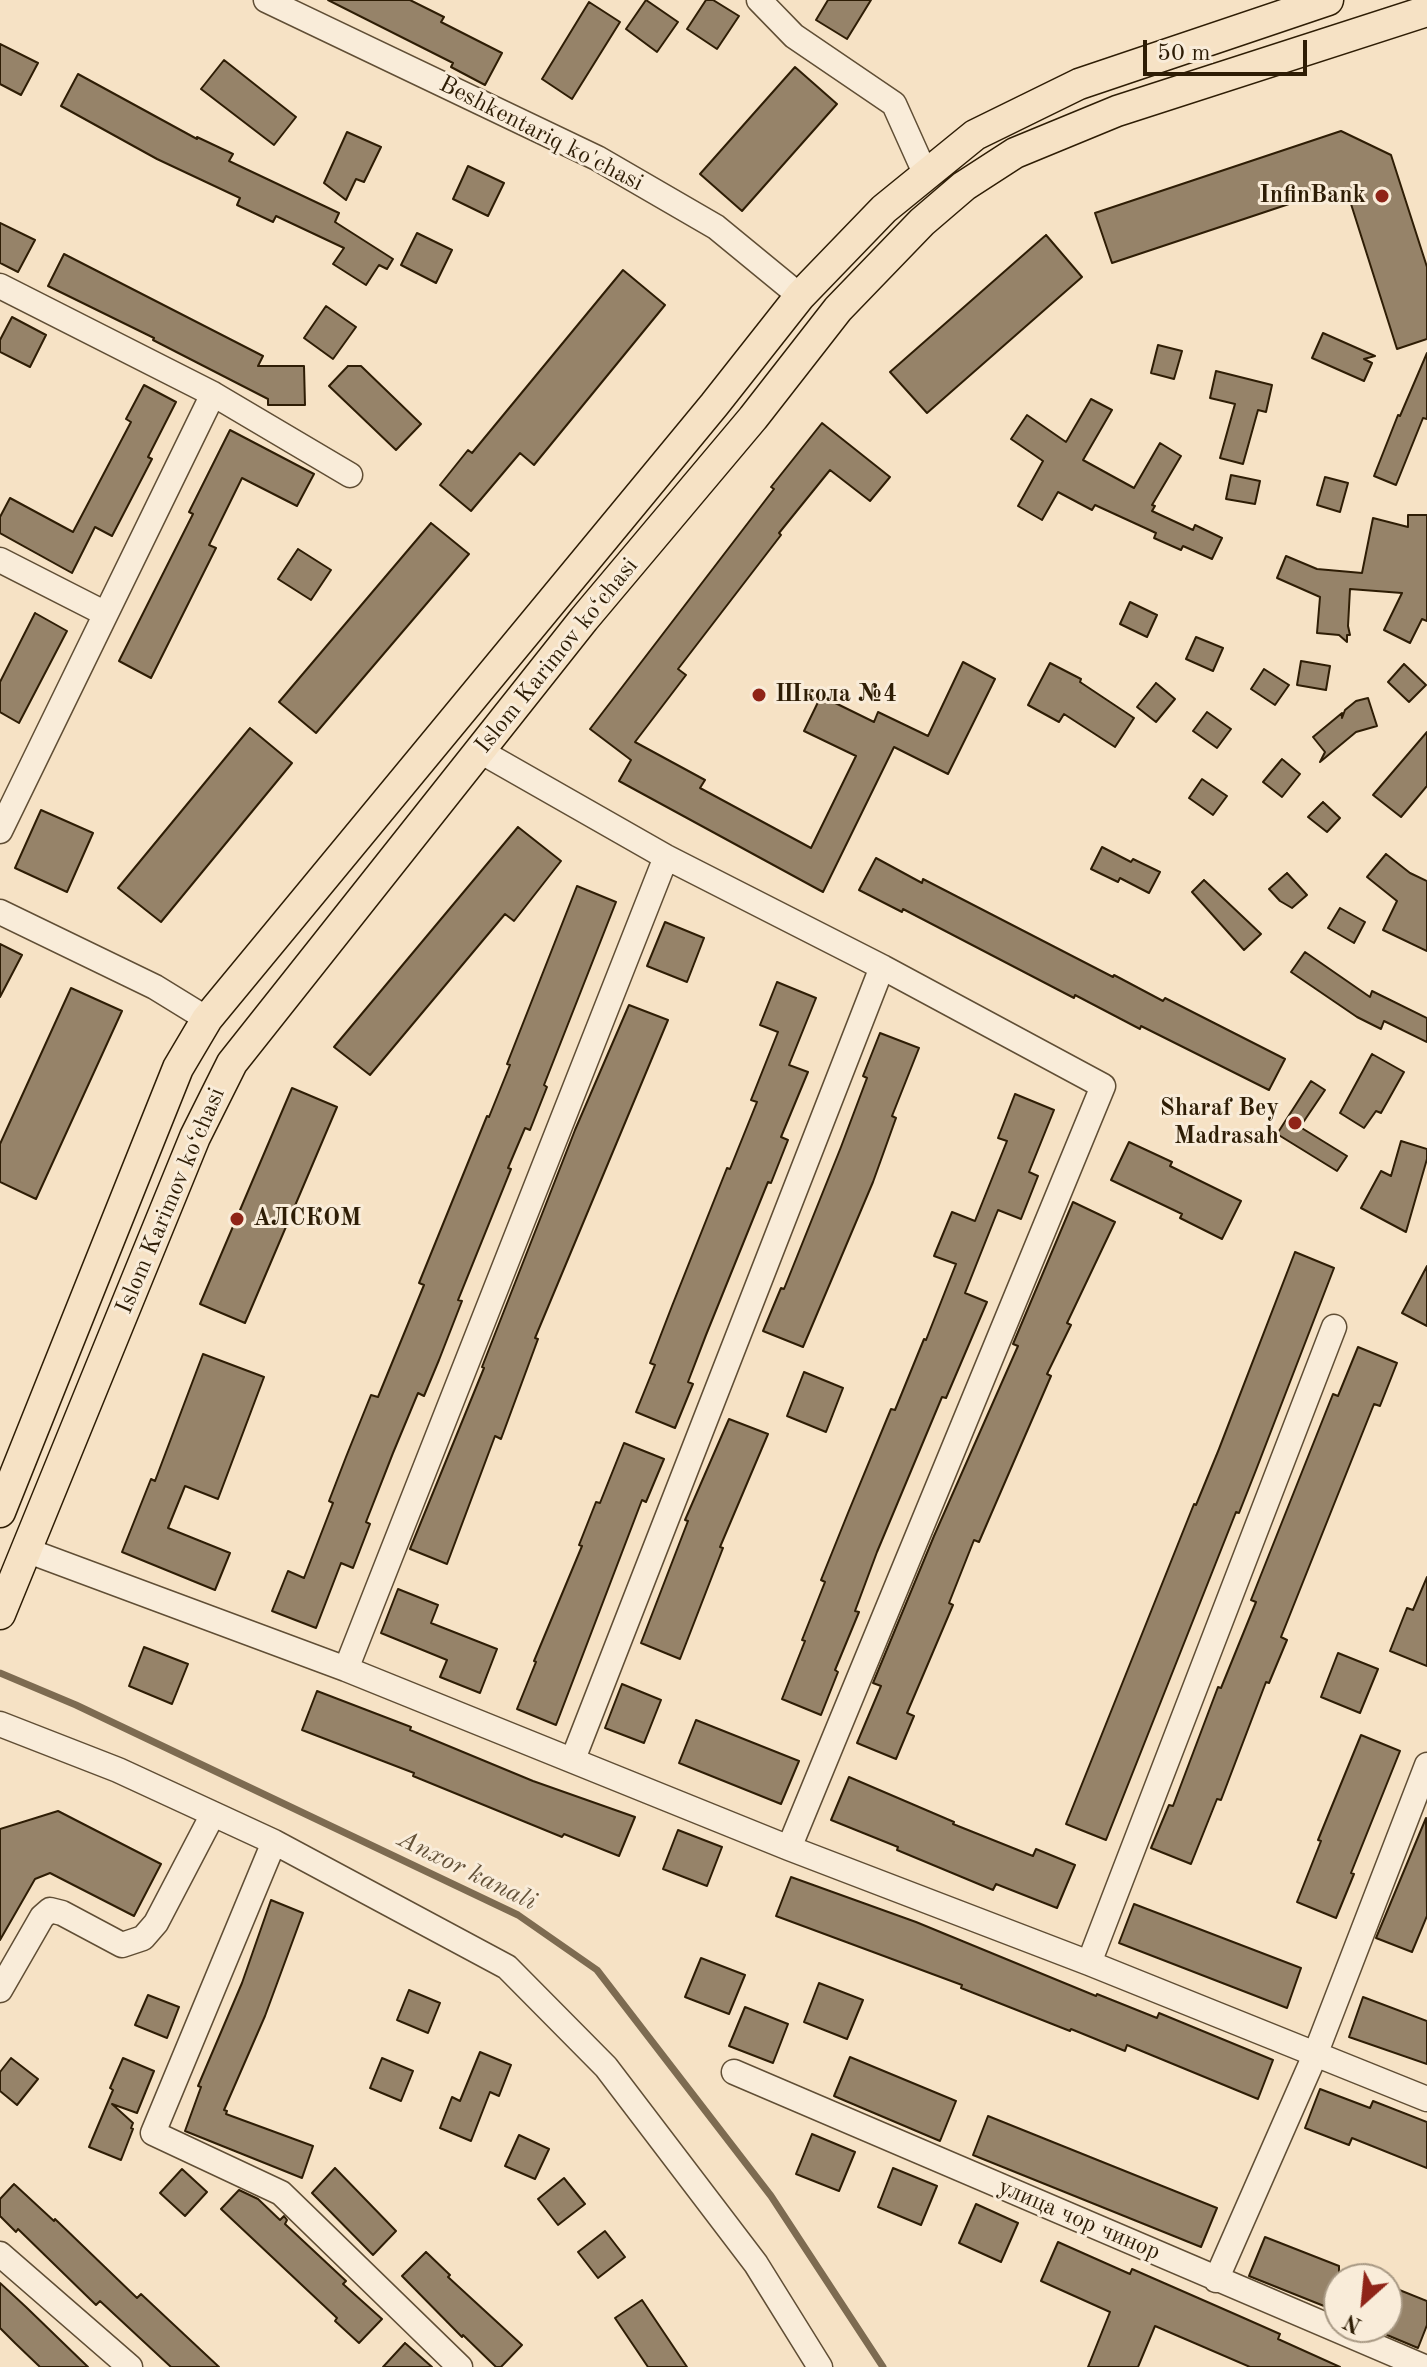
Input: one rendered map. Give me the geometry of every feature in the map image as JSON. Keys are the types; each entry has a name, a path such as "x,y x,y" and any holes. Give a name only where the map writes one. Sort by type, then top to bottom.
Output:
{"main road":[{"name":"Islom Karimov ko‘chasi","path":"0,1512 178,1068 207,1019 714,405 800,296 884,209 975,135 1079,84 1328,0"},
{"name":"Islom Karimov ko‘chasi","path":"3,1598 26,1550 195,1137 232,1063 584,619 753,418 838,309 922,222 964,186 1015,153 1117,111 1427,11"}],"street":[{"name":"Beshkentariq ko'chasi","path":"266,0 597,158 716,227 800,296"},
{"path":"759,0 794,36 894,104 925,173"},
{"path":"0,286 213,394 350,475"},
{"path":"0,831 213,394"},
{"path":"0,560 104,613"},
{"path":"480,751 666,857 882,967 1103,1086 789,1848"},
{"path":"346,1669 666,857"},
{"path":"0,912 155,987 207,1019"},
{"path":"573,1759 882,967"},
{"path":"1089,1963 1334,1327"},
{"path":"26,1550 346,1669 789,1848 1089,1963 1427,2099"},
{"path":"0,1724 118,1770 274,1842 507,1967 606,2067 756,2264 820,2367"},
{"path":"1216,2280 1315,2055 1427,1765"},
{"path":"0,1990 42,1917 50,1910 62,1913 122,1945 143,1938 156,1923 213,1814"},
{"path":"274,1842 153,2133 281,2193 460,2367"},
{"name":"улица чор чинор","path":"734,2072 1424,2367"},
{"path":"0,2254 130,2367"}],"building":[{"path":"328,0 410,0 444,17 441,22 502,53 485,85 451,67 453,63"},
{"path":"646,0 678,22 657,52 626,29"},
{"path":"706,0 713,0 739,16 717,49 687,29"},
{"path":"828,0 871,0 847,39 816,20"},
{"path":"589,2 620,22 572,99 542,79"},
{"path":"0,44 38,63 21,95 0,84"},
{"path":"224,60 296,117 274,145 201,89"},
{"path":"795,67 837,104 742,211 700,174"},
{"path":"78,74 197,139 233,154 229,161 339,213 335,222 393,259 387,269 379,265 366,285 333,264 344,248 276,216 273,222 237,205 240,198 157,159 61,106"},
{"path":"1341,131 1391,155 1427,267 1427,339 1397,349 1351,204 1325,192 1112,263 1095,213"},
{"path":"347,132 381,147 364,182 356,179 346,200 324,183"},
{"path":"468,166 504,183 488,216 453,199"},
{"path":"0,223 35,240 18,272 0,263"},
{"path":"417,233 452,250 436,283 401,265"},
{"path":"1046,235 1082,277 927,413 890,372"},
{"path":"64,254 263,356 258,366 304,366 305,405 268,405 268,399 48,286"},
{"path":"623,270 665,305 534,465 520,453 471,511 440,485 468,450 472,453"},
{"path":"326,306 356,327 333,359 304,338"},
{"path":"12,317 46,335 30,367 0,352 0,340"},
{"path":"1323,333 1375,356 1364,359 1372,363 1364,381 1312,358"},
{"path":"1158,345 1182,351 1174,379 1151,373"},
{"path":"1427,353 1427,419 1423,418 1396,485 1374,476"},
{"path":"348,366 361,366 421,424 396,450 329,386"},
{"path":"1216,371 1272,385 1266,412 1258,410 1243,464 1220,458 1235,404 1210,398"},
{"path":"144,385 176,402 148,457 152,459 112,536 95,527 72,573 0,533 0,517 10,498 73,532 131,422 126,419"},
{"path":"1091,399 1112,410 1083,460 1134,488 1160,443 1181,456 1152,505 1155,506 1152,511 1193,530 1195,525 1222,538 1212,559 1183,546 1181,550 1154,538 1156,533 1095,505 1092,510 1058,492 1042,520 1018,506 1043,461 1011,439 1027,415 1066,442"},
{"path":"822,423 890,477 870,501 830,470 678,669 686,675 635,742 705,780 700,788 811,848 856,756 804,731 821,696 874,722 878,712 928,736 963,662 995,679 948,774 894,747 823,892 619,781 631,760 590,729"},
{"path":"230,430 314,474 297,506 242,478 209,545 216,548 151,678 119,661 193,514 189,512"},
{"path":"1231,475 1260,481 1255,504 1226,499"},
{"path":"1325,477 1348,483 1340,512 1317,505"},
{"path":"1408,515 1427,515 1427,621 1422,619 1410,643 1384,630 1402,593 1350,589 1350,635 1347,635 1347,642 1339,635 1317,633 1320,597 1277,578 1286,556 1317,569 1362,573 1373,518 1408,527"},
{"path":"431,523 469,554 316,733 279,702"},
{"path":"298,549 331,570 311,600 278,579"},
{"path":"1130,602 1157,615 1147,637 1120,624"},
{"path":"35,613 67,631 19,723 0,712 0,682"},
{"path":"1196,637 1223,648 1213,671 1186,659"},
{"path":"1301,661 1330,666 1326,690 1297,685"},
{"path":"1050,663 1081,679 1080,682 1134,718 1115,747 1064,714 1059,722 1028,705"},
{"path":"1404,664 1426,685 1409,702 1388,682"},
{"path":"1264,669 1289,685 1275,705 1251,689"},
{"path":"1156,683 1175,699 1156,722 1137,707"},
{"path":"1368,698 1377,726 1356,732 1320,762 1325,752 1313,737 1342,713 1342,718 1345,710 1356,701"},
{"path":"1207,712 1231,729 1217,748 1193,731"},
{"path":"250,728 292,763 161,922 118,888"},
{"path":"1427,732 1427,786 1401,817 1373,795"},
{"path":"1282,759 1300,774 1282,797 1263,782"},
{"path":"1202,779 1227,796 1213,815 1189,798"},
{"path":"1323,802 1340,818 1327,832 1308,817"},
{"path":"41,810 93,833 67,892 15,868"},
{"path":"518,827 561,861 514,921 505,914 370,1075 334,1047"},
{"path":"1102,847 1160,872 1149,893 1120,878 1118,882 1091,869"},
{"path":"1386,854 1410,873 1427,881 1427,951 1383,930 1397,901 1367,877"},
{"path":"876,858 1285,1059 1269,1090 1141,1026 1140,1029 1075,995 1074,998 903,909 902,912 859,890"},
{"path":"1287,873 1307,895 1292,908 1269,889"},
{"path":"1204,880 1261,934 1244,950 1192,892"},
{"path":"577,886 616,902 544,1085 547,1087 530,1130 525,1128 508,1168 511,1169 458,1300 462,1301 439,1360 424,1396 418,1393 393,1453 366,1522 370,1524 353,1568 341,1563 316,1628 272,1611 288,1571 304,1578 333,1503 329,1501 346,1457 371,1395 378,1397 424,1285 419,1283 510,1065 507,1064"},
{"path":"1340,908 1365,922 1354,943 1328,928"},
{"path":"665,922 704,938 687,982 647,966"},
{"path":"0,944 22,955 0,997"},
{"path":"1305,952 1370,997 1372,991 1427,1018 1427,1042 1384,1021 1381,1029 1357,1017 1291,972"},
{"path":"777,982 816,998 789,1065 808,1072 781,1137 788,1140 706,1335 688,1382 693,1384 675,1428 636,1412 655,1365 650,1363 672,1306 757,1102 751,1100 778,1032 760,1025"},
{"path":"71,988 122,1011 36,1199 0,1182 0,1144"},
{"path":"629,1005 668,1020 535,1338 538,1339 501,1439 495,1436 447,1564 410,1549 484,1368 575,1130"},
{"path":"880,1033 919,1048 892,1116 896,1118 873,1182 803,1347 763,1331 781,1288 784,1289 841,1147"},
{"path":"1372,1054 1404,1072 1381,1113 1376,1111 1364,1128 1340,1113"},
{"name":"Sharaf Bey Madrasah","path":"1311,1081 1325,1090 1300,1127 1347,1156 1337,1171 1277,1134"},
{"path":"292,1088 337,1107 245,1323 200,1304"},
{"path":"1015,1094 1054,1110 1029,1172 1038,1176 1021,1219 998,1210 965,1293 987,1302 946,1398 942,1397 877,1552 855,1611 859,1612 835,1670 838,1672 821,1715 782,1699 825,1582 821,1580 891,1409 895,1410 956,1264 934,1256 952,1212 975,1221 1007,1141 998,1138"},
{"path":"1401,1141 1427,1149 1427,1159 1406,1232 1361,1208 1381,1171 1391,1176"},
{"path":"1129,1142 1241,1201 1222,1239 1180,1218 1182,1214 1111,1180"},
{"path":"1073,1202 1115,1222 1067,1323 1071,1325 1047,1374 1051,1376 979,1542 974,1540 949,1603 953,1605 907,1713 914,1716 896,1759 857,1743 881,1686 873,1683 1018,1346 1013,1344"},
{"path":"1295,1252 1334,1268 1239,1513 1236,1512 1106,1840 1066,1824 1219,1449"},
{"path":"1427,1266 1427,1326 1402,1313"},
{"path":"1358,1347 1397,1363 1380,1406 1374,1404 1281,1637 1287,1640 1269,1683 1266,1682 1221,1800 1217,1799 1191,1864 1151,1848 1169,1805 1173,1806 1218,1687 1221,1688 1256,1602 1251,1600 1333,1394 1338,1396"},
{"path":"203,1354 264,1377 218,1499 185,1486 168,1528 230,1553 215,1590 122,1552 151,1479 155,1481"},
{"path":"804,1372 843,1388 826,1432 787,1416"},
{"path":"729,1419 768,1434 720,1547 723,1548 680,1659 641,1643 688,1521 685,1520"},
{"path":"624,1443 664,1459 646,1502 642,1500 556,1725 517,1709 582,1546 579,1545 596,1502 600,1503"},
{"path":"1427,1577 1427,1666 1390,1651 1407,1608 1413,1610"},
{"path":"398,1589 438,1605 431,1623 497,1649 480,1693 440,1677 447,1660 381,1633"},
{"path":"144,1647 188,1664 172,1704 129,1686"},
{"path":"1338,1653 1378,1669 1360,1713 1321,1697"},
{"path":"622,1684 661,1700 644,1743 605,1728"},
{"path":"317,1691 411,1727 410,1730 533,1781 635,1817 619,1856 564,1834 562,1837 413,1776 414,1773 302,1730"},
{"path":"696,1720 799,1761 781,1804 679,1763"},
{"path":"1361,1735 1400,1751 1336,1918 1297,1902 1321,1841 1318,1840"},
{"path":"849,1777 1033,1856 1036,1849 1075,1865 1057,1908 996,1884 993,1890 831,1820"},
{"path":"58,1811 161,1864 134,1916 50,1873 35,1879 0,1940 0,1829"},
{"path":"1426,1818 1427,1916 1412,1952 1376,1938"},
{"path":"678,1830 722,1847 707,1886 663,1869"},
{"path":"791,1877 916,1922 1096,1996 1157,2018 1159,2013 1273,2060 1258,2099 1127,2045 1125,2051 1070,2031 961,1988 962,1985 776,1916"},
{"path":"271,1900 303,1913 265,2016 224,2110 226,2114 313,2146 302,2178 185,2131 201,2087 198,2086 242,1983"},
{"path":"1134,1904 1301,1968 1287,2008 1119,1943"},
{"path":"701,1958 745,1975 729,2014 685,1997"},
{"path":"819,1983 863,2000 847,2039 804,2022"},
{"path":"409,1990 440,2003 428,2033 397,2020"},
{"path":"148,1995 179,2007 167,2038 135,2025"},
{"path":"1363,1997 1427,2021 1427,2064 1349,2037"},
{"path":"745,2007 788,2024 773,2063 729,2046"},
{"path":"480,2052 511,2065 499,2096 490,2092 471,2141 440,2128 452,2097 460,2101"},
{"path":"850,2057 956,2101 940,2141 834,2096"},
{"path":"11,2058 38,2079 17,2105 0,2091 0,2072"},
{"path":"123,2058 154,2071 137,2113 112,2104 133,2123 121,2160 89,2147"},
{"path":"382,2058 413,2071 401,2101 370,2088"},
{"path":"1320,2089 1370,2108 1373,2101 1427,2122 1427,2168 1352,2138 1349,2145 1305,2128"},
{"path":"988,2116 1217,2208 1201,2247 973,2155"},
{"path":"812,2134 855,2152 839,2191 796,2174"},
{"path":"519,2135 549,2149 535,2179 505,2166"},
{"path":"335,2168 396,2231 373,2255 312,2193"},
{"path":"893,2168 937,2186 921,2225 878,2207"},
{"path":"182,2169 207,2192 185,2216 160,2193"},
{"path":"564,2178 585,2204 558,2225 538,2199"},
{"path":"14,2184 137,2298 141,2294 219,2367 171,2367 100,2301 96,2305 18,2229 16,2232 0,2216 0,2199"},
{"path":"239,2190 258,2199 280,2220 284,2216 287,2220 285,2224 382,2319 359,2343 335,2321 337,2318 221,2209"},
{"path":"976,2204 1018,2223 1001,2262 959,2243"},
{"path":"605,2231 625,2257 598,2278 578,2252"},
{"path":"1265,2237 1331,2263 1323,2263 1323,2306 1249,2276"},
{"path":"1058,2242 1130,2274 1132,2269 1280,2334 1278,2339 1340,2367 1250,2367 1155,2326 1138,2367 1088,2367 1110,2312 1041,2281"},
{"path":"426,2252 450,2275 448,2277 522,2345 501,2367 496,2367 462,2337 402,2276"},
{"path":"0,2283 88,2367 40,2367 0,2328"},
{"path":"1403,2291 1427,2301 1427,2325 1418,2348 1403,2342"},
{"path":"642,2300 687,2367 648,2367 615,2318"},
{"path":"405,2343 432,2367 383,2367"}],"waterway":[{"name":"Anxor kanali","path":"0,1673 76,1705 518,1915 597,1970 771,2196 883,2367"}],"place":[{"name":"InfinBank","path":"1382,196"},
{"name":"Школа №4","path":"759,695"},
{"name":"Sharaf Bey Madrasah","path":"1295,1123"},
{"name":"АЛСКОМ","path":"237,1219"}]}
